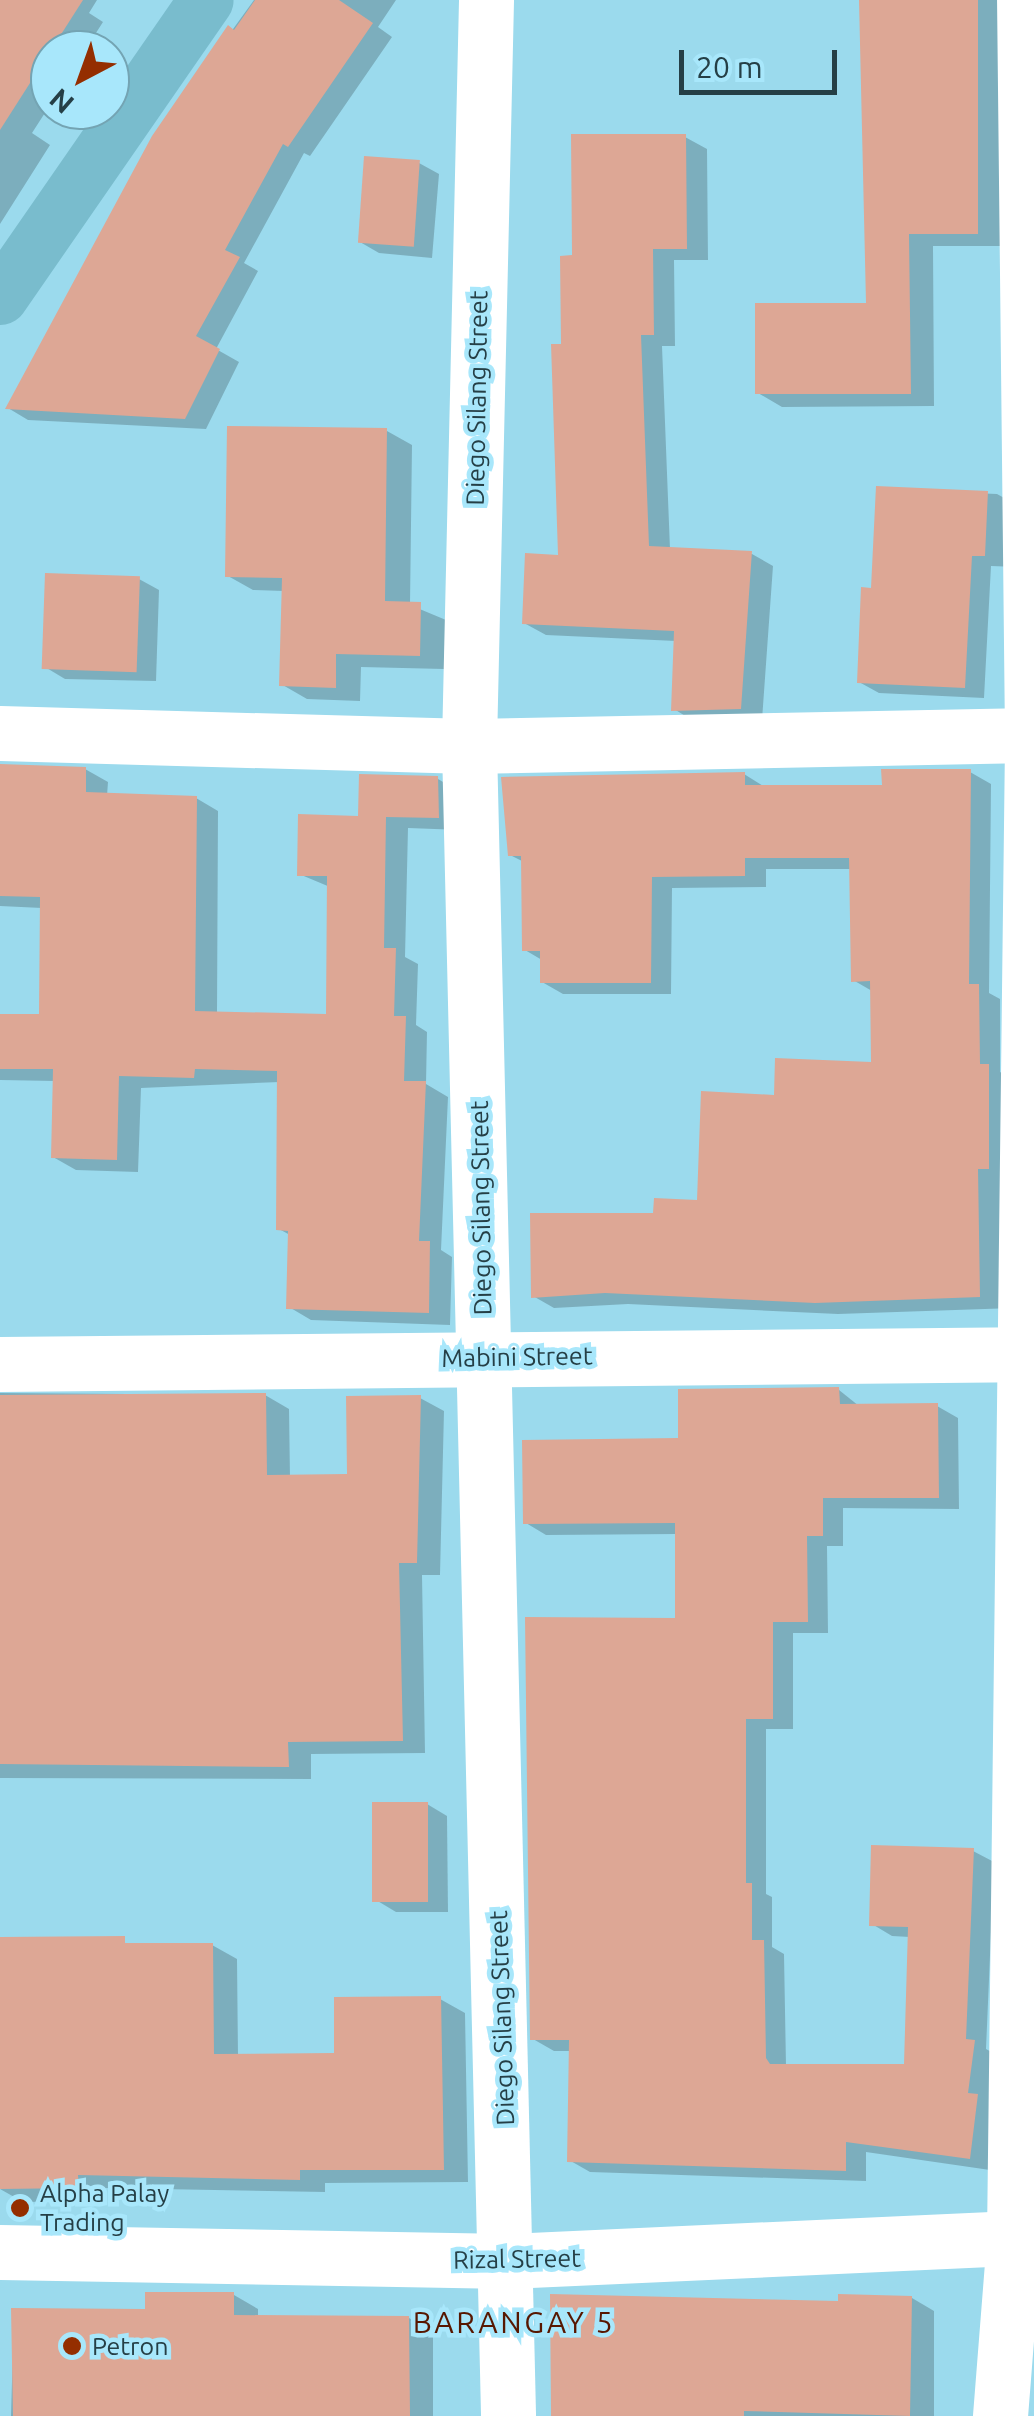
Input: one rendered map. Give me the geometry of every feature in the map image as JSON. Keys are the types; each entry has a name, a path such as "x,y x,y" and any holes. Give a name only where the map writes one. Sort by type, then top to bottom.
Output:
{"main road":[{"path":"0,297 206,0"}],"street":[{"name":"Diego Silang Street","path":"486,0 469,746 508,2262 508,2416"},
{"path":"1000,2416 1024,2237 1033,735 1024,0"},
{"path":"0,733 469,746 1033,735"},
{"name":"Mabini Street","path":"0,1364 1029,1354"},
{"name":"Rizal Street","path":"0,2252 508,2262 1024,2237"}],"building":[{"path":"0,0 83,0 64,30 30,30 30,83 0,130"},
{"path":"255,0 339,0 373,23 288,147 283,144 225,250 240,257 196,336 220,349 185,419 5,409 152,136 228,25 234,30"},
{"path":"859,0 978,0 978,234 909,234 911,394 755,394 755,303 866,303"},
{"path":"571,134 686,134 687,249 653,249 654,335 641,335 649,546 752,551 741,709 671,711 674,631 522,624 525,553 558,555 551,344 561,344 560,256 572,255"},
{"path":"364,156 420,160 414,247 358,243"},
{"path":"227,426 387,428 385,601 421,602 420,656 336,654 336,688 279,686 282,578 225,577"},
{"path":"876,486 988,491 985,556 972,556 965,688 857,683 861,587 871,588"},
{"path":"45,573 140,576 137,672 42,669"},
{"path":"0,764 86,767 86,792 197,796 195,1011 326,1014 327,876 297,876 298,814 358,816 359,774 438,776 439,818 386,817 384,948 396,948 394,1016 406,1016 404,1081 426,1081 419,1241 430,1241 429,1313 286,1309 288,1231 276,1230 277,1071 195,1069 194,1078 119,1076 117,1160 51,1158 53,1069 0,1069 0,1014 39,1014 40,897 0,896"},
{"path":"881,769 971,769 969,984 979,984 980,1064 989,1064 989,1169 978,1169 980,1297 815,1303 605,1293 531,1298 530,1213 653,1213 654,1198 697,1200 701,1091 774,1095 775,1058 871,1062 870,981 851,982 849,858 745,858 745,876 652,877 651,983 540,983 540,951 522,951 521,856 508,856 501,777 745,772 745,785 882,785"},
{"path":"839,1387 840,1404 938,1403 939,1498 823,1498 823,1536 807,1536 808,1622 773,1622 773,1719 746,1719 746,1883 752,1883 752,1940 764,1940 766,2058 770,2064 904,2064 908,1927 869,1926 871,1845 974,1848 966,2039 975,2040 968,2093 978,2094 970,2159 846,2142 846,2171 567,2162 569,2040 530,2040 525,1617 675,1618 675,1523 523,1524 522,1440 678,1438 678,1389"},
{"path":"266,1393 267,1475 347,1474 346,1396 421,1395 417,1563 399,1563 403,1741 288,1742 289,1767 0,1764 0,1395"},
{"path":"372,1802 428,1802 428,1902 372,1902"},
{"path":"125,1936 125,1943 213,1943 214,2054 334,2053 334,1997 441,1996 444,2170 300,2170 300,2180 78,2175 79,2188 0,2189 0,1937"},
{"path":"145,2292 234,2292 234,2315 409,2316 410,2416 13,2416 11,2308 145,2309"},
{"path":"550,2294 838,2301 838,2294 912,2296 910,2416 744,2411 744,2416 551,2416"}],"place":[{"name":"Alpha Palay Trading","path":"20,2208"},
{"name":"Petron","path":"72,2346"}],"district":[{"name":"BARANGAY 5","path":"514,2322"}]}
